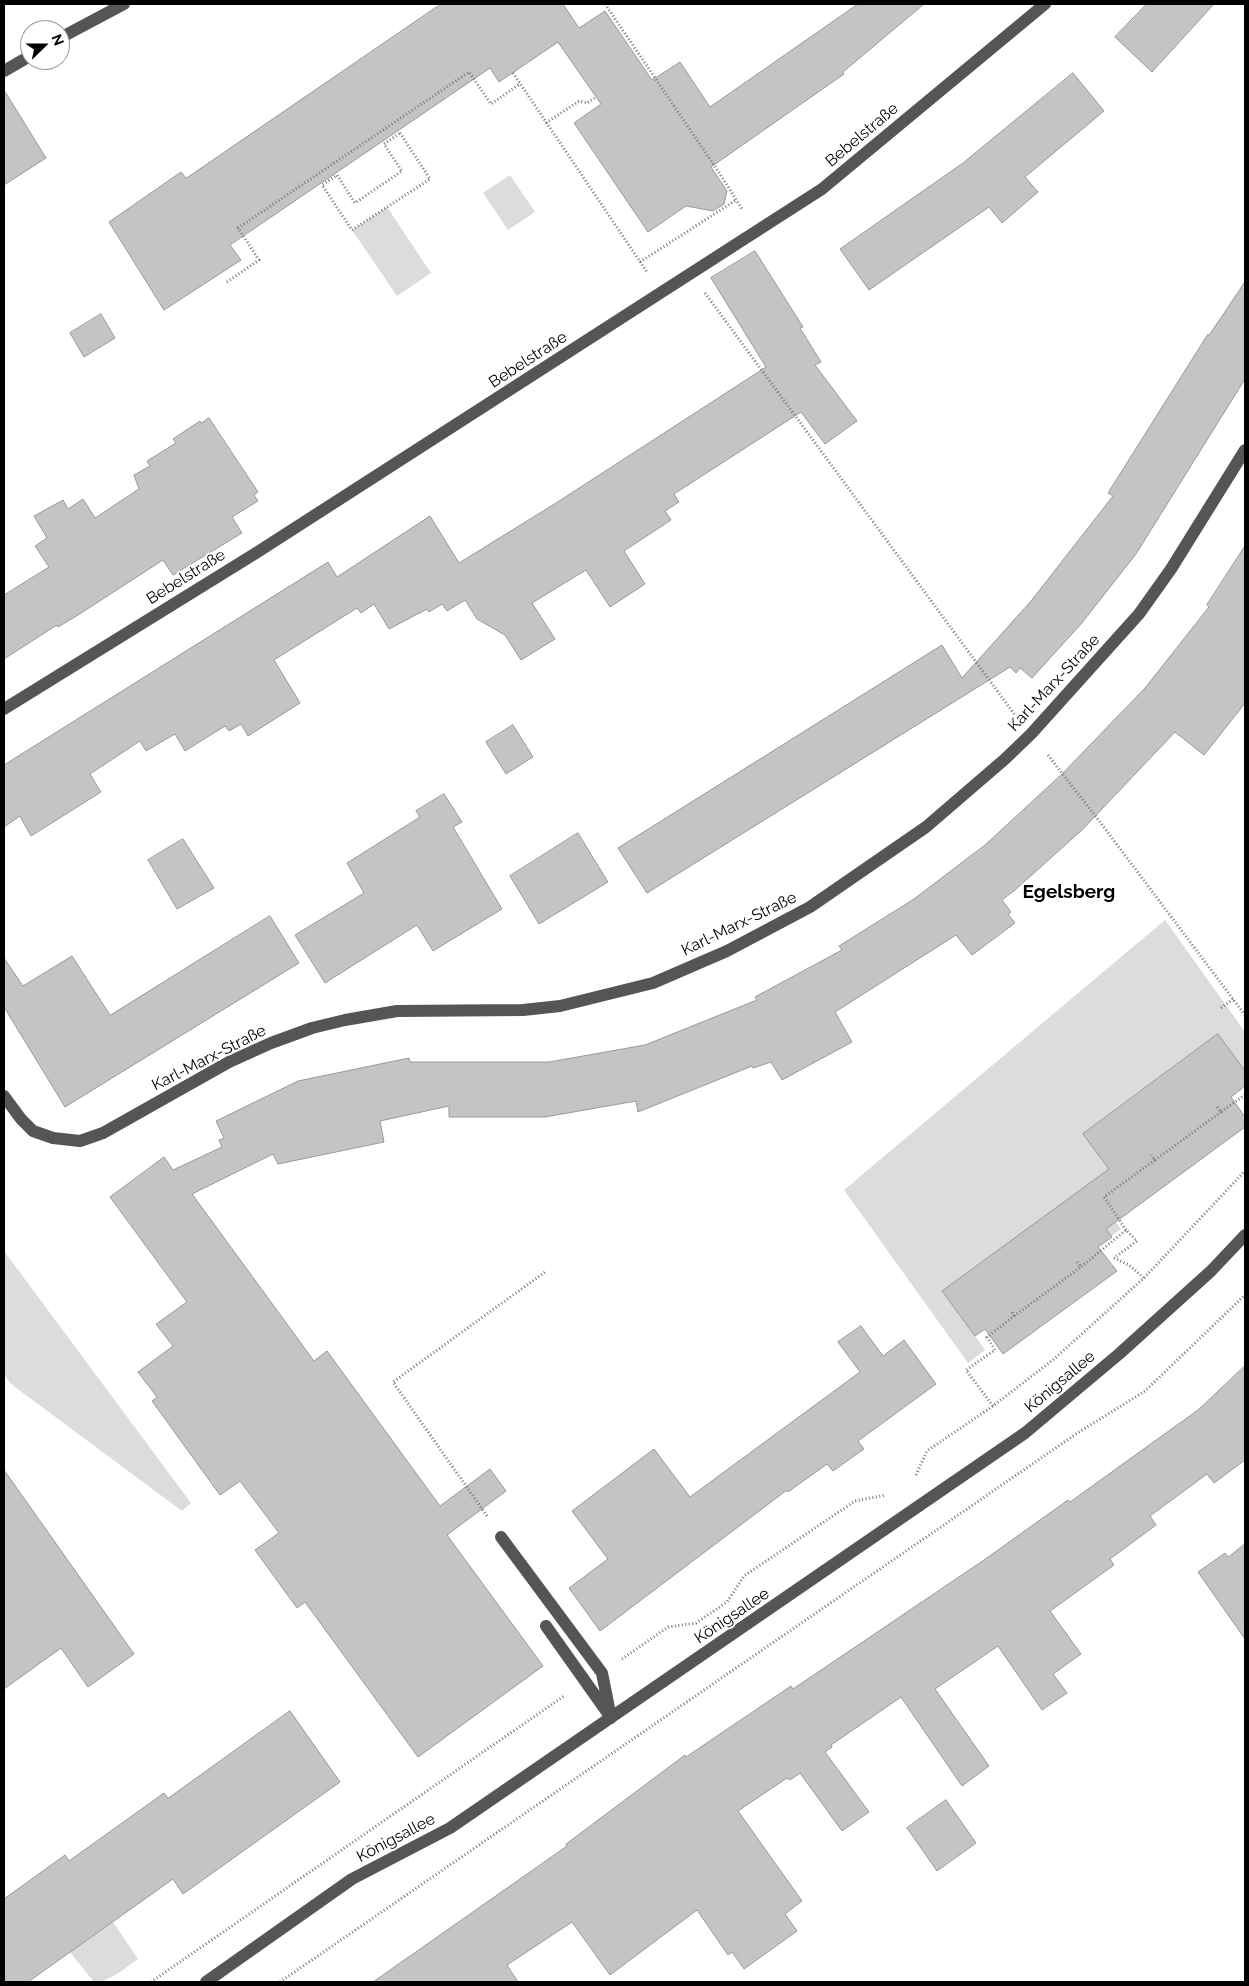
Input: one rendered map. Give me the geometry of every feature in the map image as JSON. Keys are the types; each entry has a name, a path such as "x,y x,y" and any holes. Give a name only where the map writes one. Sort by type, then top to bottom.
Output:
{"street":[{"path":"70,33 124,4"},
{"name":"Bebelstraße","path":"4,709 256,553 662,294 822,189 1045,4"},
{"path":"4,72 20,62"},
{"name":"Karl-Marx-Straße","path":"4,1096 21,1119 33,1131 53,1138 80,1141 103,1133 229,1062 271,1043 312,1028 397,1011 523,1010 560,1006 653,983 727,951 810,907 926,827 1031,734 1139,614 1170,569 1245,450"},
{"name":"Königsallee","path":"206,1982 352,1880 450,1828 1025,1433 1119,1354 1211,1271 1245,1235"},
{"path":"501,1537 602,1673 611,1718"},
{"path":"546,1626 611,1718"}],"path":[{"path":"605,4 756,233"},
{"path":"227,282 259,260 238,228 469,72 491,104 520,84"},
{"path":"513,73 662,294"},
{"path":"546,123 579,101 587,103 596,97"},
{"path":"400,133 430,178 352,230 322,185 337,175 355,203 402,171 384,144 400,133"},
{"path":"640,262 736,200"},
{"path":"692,274 1017,716"},
{"path":"1031,734 1104,826 1245,1015"},
{"path":"1221,1008 1233,999"},
{"path":"1144,1278 1129,1264 1114,1258 1137,1241 1126,1230 1104,1198 1245,1095"},
{"path":"1217,1107 1221,1112"},
{"path":"1151,1155 1155,1160"},
{"path":"915,1476 927,1451 993,1406 1054,1359 1144,1278 1245,1171"},
{"path":"993,1406 966,1370 995,1350 987,1337 1081,1267 1126,1230"},
{"path":"1077,1262 1081,1267"},
{"path":"501,1537 393,1382 545,1272"},
{"path":"280,1982 1076,1434 1145,1391 1245,1295"},
{"path":"1010,1310 1014,1316"},
{"path":"602,1673 668,1627 696,1623 728,1602 744,1576 855,1500 887,1495 894,1490"},
{"path":"152,1982 585,1681"}],"shaded area":[{"path":"510,175 535,212 508,230 483,193"},
{"path":"387,207 431,273 397,296 352,230"},
{"path":"1165,920 1245,1032 1245,1086 1096,1196 1121,1229 975,1336 985,1350 968,1363 844,1190"},
{"path":"4,1251 191,1503 182,1511 11,1384 4,1374"},
{"path":"113,1922 138,1959 112,1977 94,1982 70,1952"}],"building":[{"path":"441,4 563,4 579,28 605,11 652,80 680,62 710,107 858,4 924,4 843,72 844,74 711,167 727,191 724,204 713,211 686,206 648,232 574,123 601,104 558,42 499,82 490,68 230,245 241,260 164,310 109,222 181,172 186,178"},
{"path":"1147,4 1214,4 1152,72 1115,37"},
{"path":"1073,73 1104,111 1025,177 1038,192 1002,223 989,207 869,290 840,249 963,163"},
{"path":"4,90 46,158 4,185"},
{"path":"755,251 803,327 800,328 821,362 815,365 857,421 825,444 801,412 674,494 679,502 665,511 671,520 624,551 645,584 610,607 586,570 532,603 555,639 521,660 505,635 477,619 465,600 447,611 442,604 429,612 427,609 389,629 374,604 361,613 357,608 274,660 300,703 248,736 241,724 229,731 225,726 185,751 175,734 146,751 140,741 90,774 101,792 31,836 20,816 4,827 4,765 328,562 337,577 430,516 459,563 556,503 766,367 711,278"},
{"path":"1245,282 1245,379 1136,554 1081,624 1032,678 1020,668 1016,673 1010,667 647,893 618,848 942,645 962,678 1031,601 1113,496 1108,493 1208,334"},
{"path":"101,314 115,338 84,357 70,333"},
{"path":"209,418 258,492 254,495 258,501 232,517 242,533 173,575 163,560 78,615 58,627 57,625 4,659 4,595 49,567 35,546 47,538 34,516 63,500 68,509 83,499 95,518 139,489 134,475 150,466 147,461 176,443 173,439 200,421 201,423"},
{"path":"1245,546 1245,703 1216,740 1204,755 1175,732 1082,830 1002,900 1011,912 1008,914 1015,923 972,955 956,935 835,1012 852,1042 782,1080 771,1062 753,1068 752,1066 638,1112 636,1101 545,1117 449,1117 449,1106 380,1121 384,1142 278,1164 273,1154 192,1194 314,1361 327,1351 440,1506 490,1469 506,1491 447,1535 543,1666 418,1757 305,1602 297,1608 255,1550 279,1533 240,1481 220,1495 152,1401 157,1397 138,1372 173,1346 156,1324 187,1302 110,1197 164,1157 173,1170 222,1147 219,1140 224,1138 216,1121 298,1081 409,1058 410,1062 549,1062 645,1045 757,1000 755,997 842,950 839,946 914,899 985,845 1062,774 1145,688 1209,607 1207,605"},
{"path":"513,725 533,757 506,774 486,742"},
{"path":"444,794 462,822 453,827 502,909 433,951 417,925 325,983 295,935 364,893 347,863 420,817 416,811"},
{"path":"578,833 608,882 539,924 510,876"},
{"path":"183,839 214,888 177,909 148,860"},
{"path":"270,916 299,963 65,1107 4,1007 4,958 23,986 72,956 110,1015"},
{"path":"1218,1034 1245,1071 1245,1086 1231,1097 1245,1117 1245,1127 1106,1229 1112,1237 1098,1247 1117,1271 1003,1354 985,1329 975,1336 942,1291 1109,1169 1083,1134"},
{"path":"861,1326 883,1356 904,1340 936,1384 858,1441 864,1449 833,1471 827,1464 788,1492 787,1490 600,1631 569,1588 608,1559 572,1511 654,1449 690,1497 860,1372 838,1342"},
{"path":"1245,1366 1245,1460 1214,1483 1207,1474 1150,1516 1156,1525 1110,1559 1114,1565 1050,1611 1081,1654 1053,1674 1067,1693 1042,1710 998,1646 935,1689 989,1766 962,1786 901,1697 831,1745 832,1747 825,1752 869,1812 842,1831 800,1773 790,1780 787,1778 738,1811 802,1901 785,1914 797,1931 744,1969 732,1952 728,1955 697,1910 610,1975 572,1922 507,1965 518,1982 373,1982 567,1846 566,1844 685,1755 686,1757 791,1686 793,1689 984,1560 1068,1500 1070,1502 1198,1410"},
{"path":"4,1470 134,1654 88,1687 61,1648 4,1689"},
{"path":"1245,1544 1245,1639 1198,1572 1225,1553 1228,1557"},
{"path":"290,1711 340,1782 183,1894 173,1879 28,1982 4,1982 4,1899 65,1855 69,1861 164,1793 168,1798"},
{"path":"946,1800 976,1843 937,1871 907,1828"}],"district":[{"name":"Egelsberg","path":"1069,892"}]}
